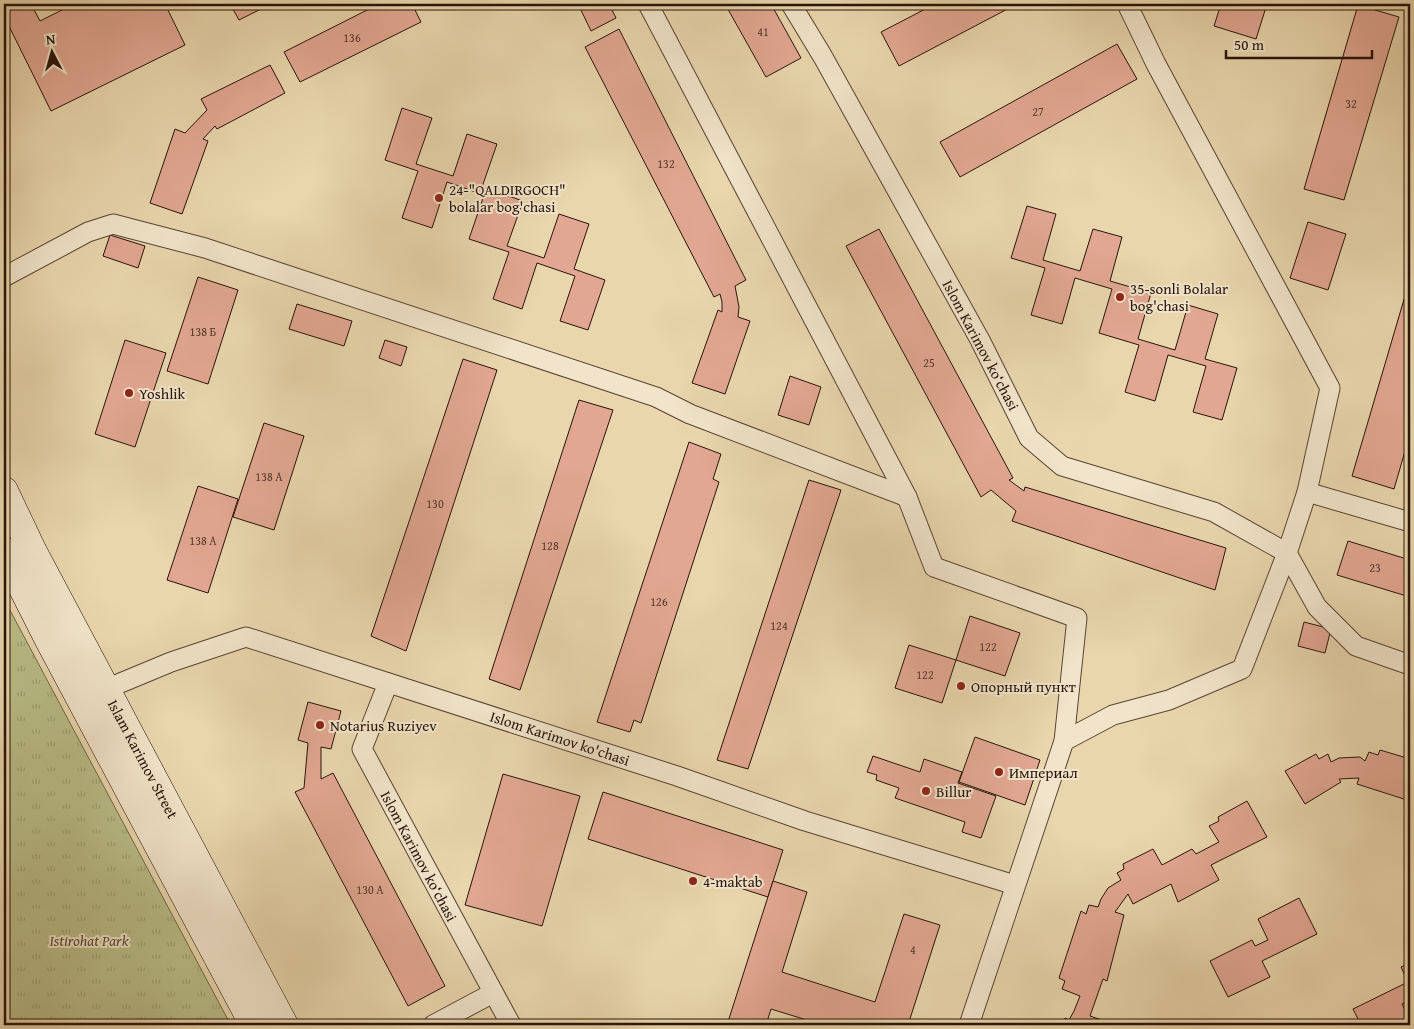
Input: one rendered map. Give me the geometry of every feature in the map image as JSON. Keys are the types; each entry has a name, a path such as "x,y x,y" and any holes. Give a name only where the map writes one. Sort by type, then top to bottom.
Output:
{"main road":[{"name":"Islam Karimov Street","path":"4,492 284,1025"},
{"name":"Islam Karimov Street","path":"4,551 49,640 254,1025"}],"street":[{"path":"648,4 906,497 934,567 1077,618 1064,740 969,1025"},
{"name":"Islom Karimov ko‘chasi","path":"791,4 823,57 980,340 1028,438 1062,466 1214,512 1287,553"},
{"path":"1064,740 1113,715 1169,700 1242,669 1287,553 1307,492 1330,388 1170,89 1127,4"},
{"path":"4,277 88,232 112,224 204,248 656,397 690,414 906,497"},
{"path":"1307,492 1410,522"},
{"path":"1287,553 1317,606 1356,646 1410,665"},
{"name":"Islom Karimov ko'chasi","path":"106,689 171,662 246,637 677,776 805,821 1015,885"},
{"name":"Islom Karimov ko‘chasi","path":"388,683 362,749 511,1025"},
{"path":"433,1025 493,993"}],"green space":[{"name":"Istirohat Park","path":"4,599 226,1016 231,1025 4,1025"}],"building":[{"path":"4,4 31,4 40,21 74,4 165,4 185,45 51,111 4,16"},
{"path":"230,4 271,4 239,20"},
{"path":"379,4 412,4 421,22 300,82 284,52"},
{"path":"588,4 609,4 616,18 591,31 580,8"},
{"path":"725,4 771,4 801,58 766,77"},
{"path":"935,4 1017,4 899,66 881,32"},
{"path":"1221,4 1267,4 1256,39 1214,26"},
{"path":"1358,5 1399,17 1344,200 1304,189"},
{"path":"619,29 746,280 735,286 739,307 738,317 750,321 725,394 692,383 718,310 722,312 720,294 714,297 585,47"},
{"path":"1117,44 1137,79 960,177 940,142"},
{"path":"270,65 285,93 217,129 215,126 203,139 208,141 182,214 150,203 175,129 185,133 207,110 201,99"},
{"path":"402,108 432,118 416,164 453,176 467,134 497,144 482,187 523,201 507,246 544,258 559,214 589,224 574,269 605,280 588,330 560,321 575,276 537,263 522,309 493,299 509,252 469,239 484,195 447,182 432,228 402,218 418,171 385,160"},
{"path":"1027,206 1056,214 1043,260 1080,271 1093,229 1122,237 1110,281 1151,293 1138,339 1175,350 1188,305 1218,314 1205,359 1237,368 1222,420 1193,412 1206,366 1168,355 1155,401 1125,392 1139,345 1099,333 1112,289 1075,278 1062,324 1031,315 1045,268 1011,258"},
{"path":"1308,222 1346,234 1328,290 1290,278"},
{"path":"879,229 1013,478 1009,480 1024,491 1025,487 1226,548 1215,590 1012,521 1016,511 991,490 981,497 846,246"},
{"path":"110,235 145,246 138,268 103,256"},
{"path":"198,277 238,290 208,384 167,371"},
{"path":"1410,279 1410,434 1394,489 1352,476"},
{"path":"297,304 352,321 344,346 289,329"},
{"path":"125,340 166,353 135,447 95,434"},
{"path":"385,340 407,347 401,366 379,358"},
{"path":"463,359 497,370 406,651 371,636"},
{"path":"790,376 821,387 809,425 778,415"},
{"path":"579,400 613,410 520,690 489,679"},
{"path":"264,423 304,436 274,530 233,517"},
{"path":"689,442 721,454 713,479 719,482 641,723 634,720 630,732 597,722"},
{"path":"809,480 841,490 748,769 717,760"},
{"path":"198,486 238,499 208,593 167,580"},
{"path":"1348,541 1410,560 1410,597 1337,575"},
{"path":"970,616 1020,633 1005,676 956,660"},
{"path":"1304,622 1331,629 1325,653 1298,646"},
{"path":"909,645 956,660 942,703 895,688"},
{"path":"308,702 341,711 331,749 321,747 321,779 333,773 445,986 408,1006 295,792 304,788 308,743 298,740"},
{"path":"975,737 1040,760 1025,805 959,782"},
{"path":"1380,750 1410,759 1410,801 1357,784 1359,778 1339,779 1341,782 1305,804 1285,771 1316,754 1319,759 1328,754 1331,762 1339,758 1360,757 1365,761 1369,752 1378,755"},
{"path":"873,756 920,772 924,759 962,772 958,783 996,796 981,838 962,832 965,822 895,798 899,788 876,780 877,775 867,772"},
{"path":"503,774 580,796 542,926 465,905"},
{"path":"603,792 783,850 768,897 588,839"},
{"path":"1247,801 1267,837 1211,865 1219,880 1178,902 1171,884 1133,904 1128,894 1115,912 1124,915 1107,981 1103,979 1090,1016 1105,1021 1104,1025 1063,1025 1065,1018 1069,1020 1080,996 1062,989 1065,981 1059,978 1081,911 1086,914 1089,905 1098,907 1108,888 1121,880 1117,873 1124,869 1123,864 1153,849 1162,865 1192,849 1196,854 1219,842 1209,826 1219,821 1218,817"},
{"path":"773,881 807,892 782,972 875,1002 904,914 940,925 908,1025 823,1025 771,1009 766,1025 727,1025"},
{"path":"1299,898 1317,934 1262,961 1270,977 1228,997 1210,961 1252,940 1255,946 1268,940 1258,919"},
{"path":"1410,963 1410,1000 1402,1004 1410,1020 1410,1025 1361,1025 1353,1009 1408,982 1401,967"}],"place":[{"name":"24-\"QALDIRGOCH\" bolalar bog'chasi","path":"439,198"},
{"name":"35-sonli Bolalar bog'chasi","path":"1120,297"},
{"name":"Yoshlik","path":"129,393"},
{"name":"Опорный пункт","path":"961,686"},
{"name":"Notarius Ruziyev","path":"320,725"},
{"name":"Империал","path":"999,772"},
{"name":"Billur","path":"926,791"},
{"name":"4-maktab","path":"693,881"}]}
